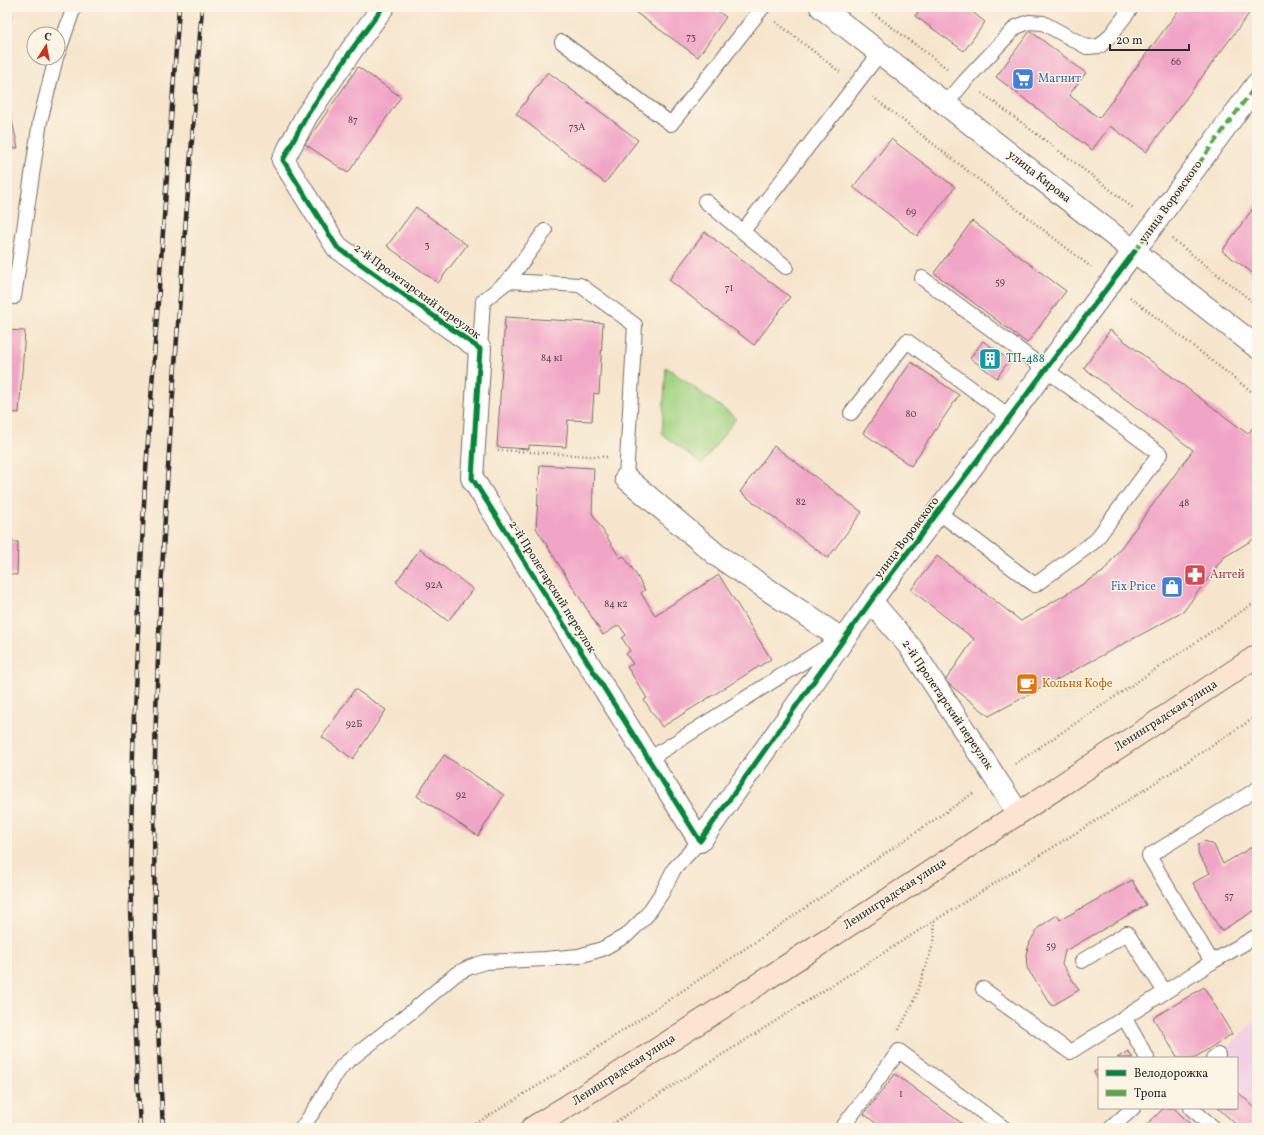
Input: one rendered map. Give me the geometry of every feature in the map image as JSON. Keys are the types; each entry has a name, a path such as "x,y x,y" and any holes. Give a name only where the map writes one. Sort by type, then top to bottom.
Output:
{"main road":[{"name":"Ленинградская улица","path":"532,1128 617,1075 1257,656"}],"street":[{"name":"2-й Пролетарский переулок","path":"384,7 353,48 307,115 283,160 338,247 480,349 472,478 700,841"},
{"name":"улица Кирова","path":"821,7 1257,347"},
{"name":"улица Воровского","path":"700,841 842,640 1135,251 1257,84"},
{"path":"627,468 718,556 842,640"},
{"name":"2-й Пролетарский переулок","path":"872,601 911,648 1018,813"}],"lane":[{"path":"66,30 74,7"},
{"path":"946,104 965,81 1016,27 1029,22 1043,23 1087,47 1100,46 1109,37 1132,7"},
{"path":"562,42 672,124 762,8"},
{"path":"743,231 880,53"},
{"path":"14,297 40,121 54,66"},
{"path":"705,201 786,267"},
{"path":"480,349 483,302 508,281 544,231"},
{"path":"922,278 1160,454 1095,541 1035,585 938,512"},
{"path":"508,281 580,285 635,325 627,468"},
{"path":"851,413 907,341 1010,417"},
{"path":"649,759 842,640"},
{"path":"1212,962 1149,856 1257,789"},
{"path":"302,1128 343,1065 411,1012 456,974 485,962 579,956 602,950 626,935 647,915 663,891 674,869 700,841"},
{"path":"1082,962 1128,933 1164,992"},
{"path":"983,989 1070,1052 1212,962 1257,936"},
{"path":"1124,1017 1146,1057"},
{"path":"842,1128 899,1051 1004,1128"},
{"path":"1112,1128 1132,1109"},
{"path":"1192,1109 1214,1128"}],"path":[{"path":"864,7 1107,187 1153,225 1257,305"},
{"path":"762,8 857,84 1257,396"},
{"path":"474,449 627,468"},
{"path":"469,1128 576,1062 1257,601"},
{"path":"606,1128 934,921 1122,805 1257,716"},
{"path":"898,1033 914,1001 934,942 934,921"}],"shaded area":[{"path":"1257,1018 1257,1128 1236,1128 1214,1109 1238,1109 1238,1057 1220,1057"}],"green space":[{"path":"666,367 736,418 702,464 662,434"}],"building":[{"path":"7,7 9,7 12,17 7,19"},
{"path":"628,7 711,7 726,17 698,57"},
{"path":"922,7 966,7 985,22 964,51 915,16"},
{"path":"1181,7 1254,7 1146,152 1110,126 1092,150 996,77 1030,31 1086,73 1069,95 1099,118"},
{"path":"358,67 401,97 348,173 305,144"},
{"path":"548,72 638,140 605,183 516,114"},
{"path":"7,107 9,107 18,148 7,150"},
{"path":"891,139 955,187 917,236 853,187"},
{"path":"1257,203 1257,276 1222,251"},
{"path":"416,207 467,245 438,283 387,246"},
{"path":"972,221 1066,291 1027,343 934,273"},
{"path":"705,232 790,297 754,345 669,280"},
{"path":"505,317 603,323 599,394 594,393 592,421 568,420 566,447 529,445 529,449 497,447"},
{"path":"7,330 25,331 19,413 7,412"},
{"path":"1110,330 1248,434 1253,427 1257,429 1257,537 1223,558 1183,612 989,716 945,681 974,639 911,590 937,556 1021,621 1103,572 1193,450 1084,368"},
{"name":"ТП-488","path":"983,341 1009,360 997,378 970,358"},
{"path":"911,362 959,395 911,466 863,433"},
{"path":"774,446 862,512 828,558 740,492"},
{"path":"540,465 594,468 592,513 620,558 624,556 635,573 645,590 641,593 655,615 719,575 771,659 662,727 644,700 647,698 627,667 633,664 626,654 630,651 622,638 626,635 619,625 603,635 536,528"},
{"path":"7,542 18,542 17,575 7,574"},
{"path":"420,549 473,589 448,621 396,582"},
{"path":"355,689 386,710 353,759 322,737"},
{"path":"444,755 504,795 478,836 417,796"},
{"path":"1205,841 1214,845 1223,864 1257,844 1257,909 1221,931 1193,883 1210,873 1198,854 1198,845"},
{"path":"1132,880 1146,905 1065,951 1062,964 1079,990 1052,1006 1027,968 1026,954 1030,942 1038,928 1057,915 1060,920"},
{"path":"1204,987 1232,1034 1196,1057 1177,1057 1153,1018"},
{"path":"1128,1051 1132,1057 1119,1057"},
{"path":"1098,1070 1098,1079 1094,1072"},
{"path":"895,1074 968,1128 882,1128 864,1114"},
{"path":"1238,1092 1257,1110 1257,1128 1240,1128 1219,1109 1238,1109"},
{"path":"1163,1109 1175,1109 1194,1128 1143,1128"}],"railway":[{"path":"140,1128 135,1036 130,875 134,712 145,484 179,7"},
{"path":"163,1128 158,1025 154,819 159,627 169,450 202,7"}],"marked path":[{"path":"1135,251 1257,84"}],"cycle path":[{"path":"383,7 307,115 283,160 337,247 480,349 472,478 700,841 871,601 1135,251"}],"place":[{"name":"Магнит","path":"1023,79"},
{"name":"ТП-488","path":"990,359"},
{"name":"Антей","path":"1195,575"},
{"name":"Fix Price","path":"1172,587"},
{"name":"Кольня Кофе","path":"1027,684"}]}
